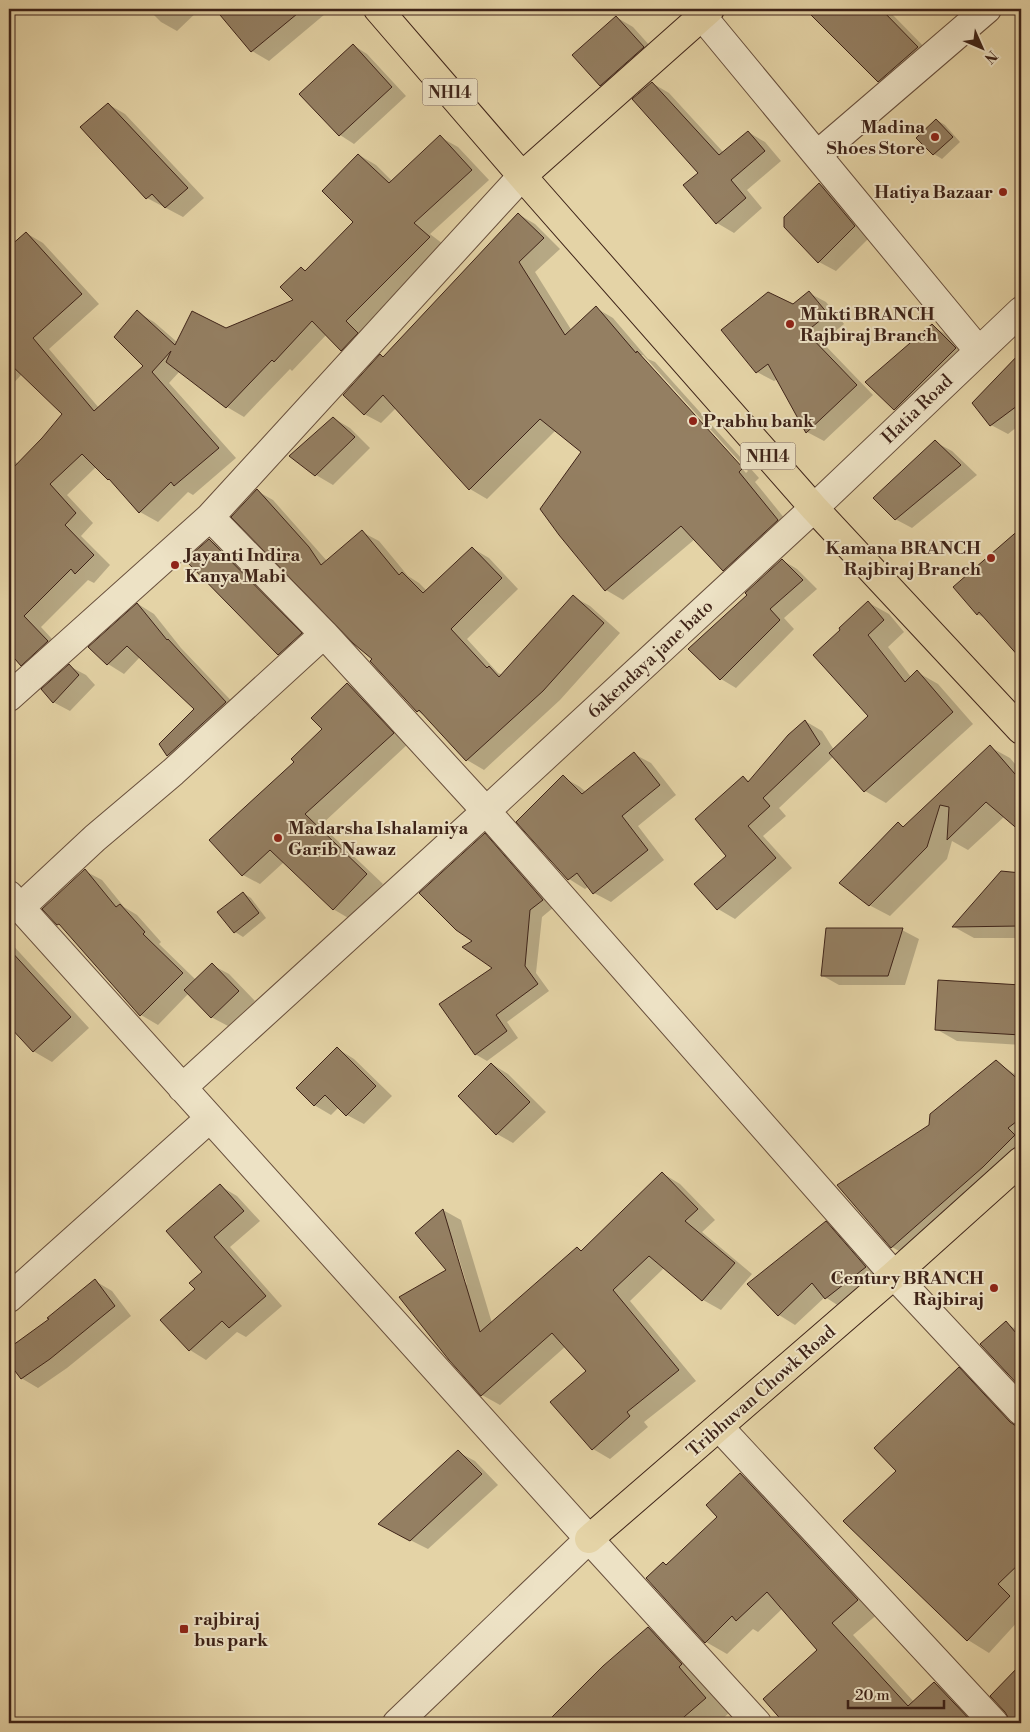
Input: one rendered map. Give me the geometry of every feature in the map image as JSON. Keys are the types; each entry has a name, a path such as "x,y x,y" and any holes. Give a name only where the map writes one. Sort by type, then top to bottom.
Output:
{"main road":[{"name":"NH14","path":"378,9 814,508 1021,730"},
{"path":"522,176 706,12"},
{"name":"Tribhuvan Chowk Road","path":"589,1539 894,1275 1021,1162"}],"street":[{"path":"817,155 987,9"},
{"path":"706,12 817,155 978,350"},
{"path":"9,697 210,517 522,176"},
{"name":"Hatia Road","path":"814,508 1021,311"},
{"name":"6akendaya jane bato","path":"182,1088 814,508"},
{"path":"210,517 324,634 486,811 894,1275 1021,1412"},
{"path":"324,634 173,772 95,838 15,901 209,1119 758,1723"},
{"path":"9,1298 209,1119"},
{"path":"719,1427 994,1723"},
{"path":"397,1723 589,1539"}],"building":[{"path":"215,9 303,9 251,52"},
{"path":"805,9 881,9 918,47 878,82"},
{"path":"616,16 644,47 600,86 572,55"},
{"path":"353,44 392,87 339,136 299,94"},
{"path":"652,82 719,155 748,131 765,151 731,180 746,198 716,224 683,185 698,173 632,99"},
{"path":"108,103 188,188 165,208 152,194 146,199 80,127"},
{"name":"Madina Shoes Store","path":"936,119 953,137 933,155 916,138"},
{"path":"440,135 472,170 414,223 430,237 346,321 358,333 341,351 312,321 274,362 272,360 226,408 166,362 171,351 152,372 219,448 174,486 171,482 139,513 109,479 82,454 50,484 76,513 65,525 94,555 75,574 71,569 24,616 48,641 21,666 9,652 9,472 62,414 9,363 9,247 26,232 82,294 33,338 94,411 143,366 114,337 137,310 175,345 192,311 226,328 293,300 280,287 301,267 305,271 353,222 322,191 358,154 389,183"},
{"path":"819,183 855,226 818,263 784,227 784,217"},
{"path":"518,213 544,238 519,262 565,335 596,306 636,353 637,351 743,468 739,472 778,520 723,571 681,526 605,591 540,509 581,452 540,419 469,490 383,395 364,415 343,395 380,354 383,357"},
{"path":"809,291 828,314 806,332 857,385 806,433 768,364 756,373 721,330 768,292 793,304"},
{"path":"932,324 956,348 894,410 865,382"},
{"path":"1021,352 1021,403 990,426 972,403"},
{"path":"333,417 355,437 315,476 289,456"},
{"path":"935,440 961,465 895,520 873,498"},
{"path":"257,489 309,547 321,565 362,530 399,575 402,572 423,593 472,547 502,578 451,629 487,668 489,666 499,677 573,595 604,623 543,691 466,761 370,661 372,659 354,644 231,517"},
{"path":"1021,528 1021,659 979,612 977,615 953,587"},
{"path":"209,539 302,633 278,655 185,560"},
{"path":"782,559 803,580 770,609 780,620 720,680 688,649 747,595 745,593"},
{"path":"868,601 884,620 868,635 905,682 917,670 953,712 864,792 829,753 868,716 813,655"},
{"path":"137,603 167,640 226,702 167,756 159,744 194,709 127,646 107,665 88,647"},
{"path":"69,664 79,675 53,703 41,689"},
{"path":"347,683 394,733 305,814 367,874 333,910 270,850 242,876 209,840 294,762 291,759 322,729 311,718"},
{"path":"805,720 820,744 763,798 770,806 748,826 776,858 717,910 694,884 726,856 695,819 743,776 748,782 788,735"},
{"path":"990,745 1021,781 1021,832 986,802 947,840 949,807 940,805 927,847 869,906 839,883 898,822 903,827"},
{"path":"634,752 660,785 622,816 648,850 593,894 577,873 568,880 516,822 563,775 582,794"},
{"path":"485,833 543,900 530,910 525,966 538,984 496,1015 507,1031 475,1055 439,1004 492,968 462,947 472,941 456,930 419,893"},
{"path":"85,869 116,907 120,904 145,932 143,934 183,973 140,1016 59,924 57,925 42,909"},
{"path":"1001,871 1021,873 1021,926 952,927"},
{"path":"243,892 259,913 234,933 217,912"},
{"path":"826,928 903,928 888,976 821,976"},
{"path":"9,949 71,1017 33,1052 9,1026"},
{"path":"212,963 239,991 211,1018 184,990"},
{"path":"938,980 1021,985 1021,1035 935,1030"},
{"path":"337,1047 376,1086 346,1116 325,1095 314,1106 296,1088"},
{"path":"996,1060 1021,1082 1021,1118 1008,1128 1015,1135 983,1167 891,1248 837,1185 929,1125 930,1114"},
{"path":"491,1063 530,1102 496,1135 458,1096"},
{"path":"662,1172 698,1209 685,1221 735,1263 702,1301 649,1256 613,1290 679,1370 627,1412 630,1416 592,1450 550,1402 586,1371 552,1333 481,1396 449,1360 399,1297 446,1270 415,1233 443,1209 480,1332 577,1247 581,1251"},
{"path":"220,1184 244,1211 214,1237 266,1296 229,1328 222,1321 189,1351 160,1320 195,1289 189,1283 202,1272 166,1231"},
{"path":"826,1221 866,1267 825,1299 812,1283 778,1316 747,1284"},
{"path":"95,1279 115,1306 50,1359 21,1379 9,1363 9,1348 49,1319 47,1318"},
{"path":"1006,1321 1021,1339 1021,1388 980,1344"},
{"path":"959,1367 1010,1422 1016,1426 1021,1426 1021,1562 998,1584 1010,1596 967,1641 843,1521 896,1471 874,1448"},
{"path":"458,1450 482,1474 410,1541 378,1524"},
{"path":"740,1473 858,1600 832,1623 908,1706 934,1682 973,1723 784,1723 763,1699 817,1650 767,1592 736,1621 732,1616 705,1643 646,1578 663,1562 666,1565 717,1517 706,1505"},
{"path":"648,1627 682,1664 679,1667 706,1698 677,1723 546,1723 603,1666"},
{"path":"1021,1664 1021,1723 1009,1723 1005,1712 990,1696"}],"place":[{"name":"Madina Shoes Store","path":"935,137"},
{"name":"Hatiya Bazaar","path":"1003,192"},
{"name":"Mukti BRANCH Rajbiraj Branch","path":"790,324"},
{"name":"Prabhu bank","path":"693,421"},
{"name":"Kamana BRANCH Rajbiraj Branch","path":"991,558"},
{"name":"Jayanti Indira Kanya Mabi","path":"175,565"},
{"name":"Madarsha Ishalamiya Garib Nawaz","path":"278,838"},
{"name":"Century BRANCH Rajbiraj","path":"994,1288"},
{"name":"rajbiraj bus park","path":"184,1629"}]}
